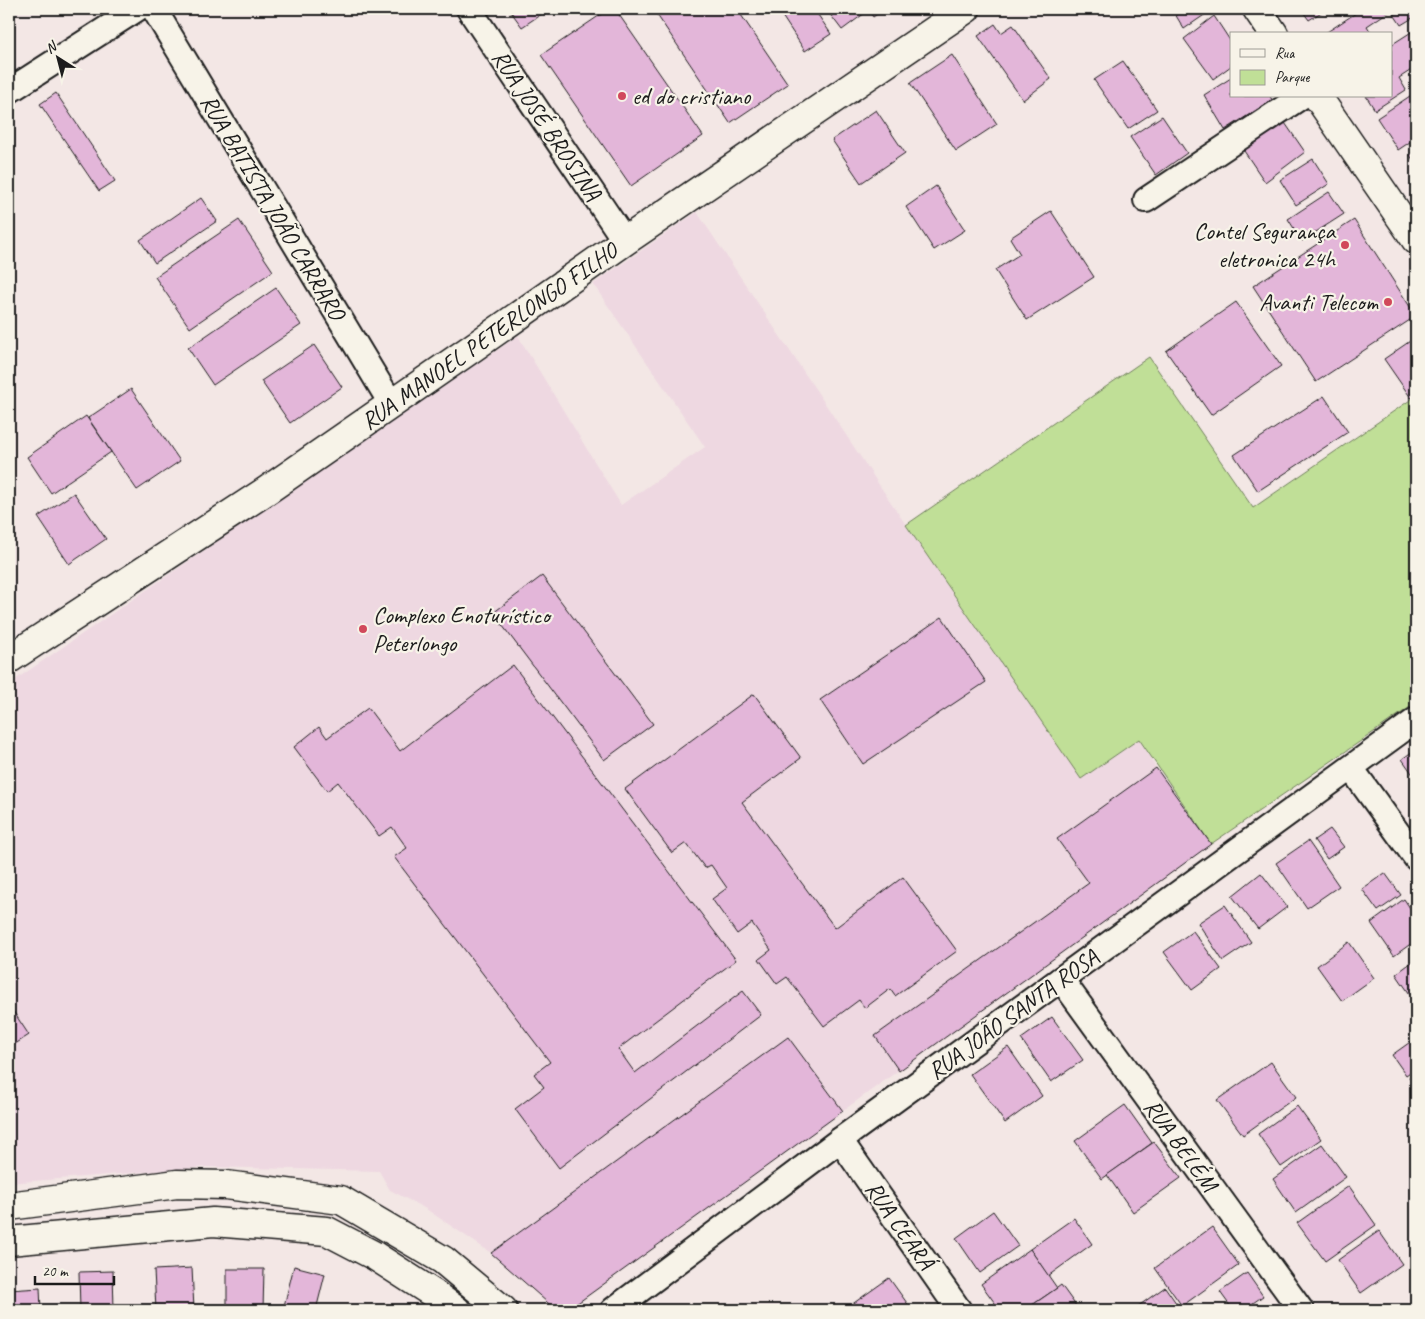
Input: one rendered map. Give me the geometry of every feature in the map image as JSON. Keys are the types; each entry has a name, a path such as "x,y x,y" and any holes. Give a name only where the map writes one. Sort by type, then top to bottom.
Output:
{"street":[{"path":"9,91 137,9"},
{"name":"RUA BATISTA JOÃO CARRARO","path":"154,9 392,405"},
{"name":"RUA JOSÉ BROSINA","path":"469,9 624,241"},
{"name":"RUA MANOEL PETERLONGO FILHO","path":"9,659 266,491 392,405 624,241 966,9"},
{"path":"1257,9 1273,32"},
{"path":"1146,200 1299,98"},
{"path":"1318,98 1416,240"},
{"name":"RUA JOÃO SANTA ROSA","path":"613,1310 840,1140 1416,720"},
{"path":"1351,768 1416,858"},
{"name":"RUA BELÉM","path":"1061,979 1301,1310"},
{"name":"RUA CEARÁ","path":"840,1140 959,1310"},
{"path":"9,1206 177,1184 226,1185 341,1200 443,1260 503,1310"},
{"path":"9,1241 213,1222 327,1231 375,1256 456,1310"}],"shaded area":[{"path":"697,212 906,525 1081,779 1139,739 1156,768 1211,844 568,1310 556,1310 491,1253 426,1209 390,1190 379,1171 207,1167 9,1183 9,684 518,336 621,505 705,447 593,284"}],"green space":[{"path":"1149,357 1253,508 1416,396 1416,703 1211,844 1139,739 1081,779 906,525"}],"building":[{"path":"509,9 549,9 522,27"},
{"name":"ed do cristiano","path":"609,9 615,9 703,136 631,186 541,55"},
{"path":"653,9 737,9 788,84 730,123"},
{"path":"785,9 814,9 831,34 805,51 780,13"},
{"path":"826,9 868,9 869,10 842,30"},
{"path":"868,9 884,9 873,17"},
{"path":"1172,9 1213,9 1184,29"},
{"path":"1301,9 1326,9 1309,20"},
{"path":"1362,9 1416,9 1416,16 1401,25 1391,10 1367,26 1371,32 1327,32"},
{"path":"1214,16 1230,40 1230,67 1213,79 1184,39"},
{"path":"995,24 1001,33 1013,25 1051,79 1023,100 978,36"},
{"path":"1416,29 1416,67 1399,78 1406,90 1375,110 1367,98 1392,98 1392,44"},
{"path":"952,55 997,124 956,151 910,83"},
{"path":"1123,61 1157,110 1128,129 1094,80"},
{"path":"1230,79 1230,98 1271,98 1272,100 1225,130 1204,95"},
{"path":"1416,92 1416,138 1398,150 1377,118"},
{"path":"56,93 115,181 99,191 40,104"},
{"path":"876,110 905,153 861,183 832,140"},
{"path":"1162,116 1187,153 1156,175 1130,137"},
{"path":"1283,120 1305,152 1265,182 1242,148"},
{"path":"1416,151 1416,165 1410,155"},
{"path":"1313,159 1329,184 1296,205 1280,180"},
{"path":"936,186 965,230 934,250 906,207"},
{"path":"1329,192 1344,214 1302,241 1288,219"},
{"path":"201,198 217,221 155,263 140,240"},
{"path":"1051,211 1094,277 1027,320 995,270 1020,254 1010,238"},
{"path":"239,220 273,271 190,328 155,277"},
{"path":"1354,220 1416,316 1316,382 1253,286"},
{"path":"276,288 301,325 213,385 188,348"},
{"path":"1236,302 1281,366 1211,415 1166,351"},
{"path":"1416,337 1416,395 1411,398 1384,359"},
{"path":"314,345 342,387 290,423 261,381"},
{"path":"131,389 180,461 137,490 88,418"},
{"path":"1324,396 1348,432 1258,491 1234,455"},
{"path":"86,416 111,452 51,493 27,457"},
{"path":"74,493 106,539 69,564 38,517"},
{"path":"542,576 653,724 604,760 493,613"},
{"path":"942,617 986,682 863,764 820,700"},
{"path":"513,665 736,960 618,1049 635,1073 743,991 761,1015 559,1168 515,1109 544,1087 534,1074 550,1062 394,857 407,848 392,827 379,836 338,782 327,791 294,747 319,727 327,738 368,708 400,751"},
{"path":"754,694 801,758 742,802 835,928 903,877 957,951 895,996 890,989 865,1008 859,1000 824,1026 787,977 777,984 759,959 771,950 752,923 737,934 712,899 727,888 711,865 705,868 686,843 672,853 625,789"},
{"path":"1416,749 1416,779 1402,759"},
{"path":"1156,768 1211,844 899,1071 875,1036 1089,883 1057,839"},
{"path":"1330,829 1344,847 1327,859 1314,840"},
{"path":"1308,841 1339,886 1307,908 1276,863"},
{"path":"1261,873 1287,907 1258,929 1232,896"},
{"path":"1385,873 1401,895 1378,911 1362,889"},
{"path":"1404,899 1416,917 1416,940 1394,956 1371,923"},
{"path":"1225,905 1251,942 1223,961 1198,923"},
{"path":"1193,931 1221,969 1192,990 1164,952"},
{"path":"1349,942 1374,978 1342,1001 1317,966"},
{"path":"1416,959 1416,1003 1396,974"},
{"path":"9,1005 29,1035 9,1048"},
{"path":"1052,1017 1083,1060 1051,1082 1021,1039"},
{"path":"788,1037 843,1111 568,1310 556,1310 491,1253"},
{"path":"1413,1040 1416,1045 1416,1068 1406,1075 1392,1055"},
{"path":"1008,1047 1042,1096 1005,1123 970,1074"},
{"path":"1271,1062 1296,1097 1243,1135 1217,1100"},
{"path":"1416,1071 1416,1087 1409,1077"},
{"path":"1125,1105 1152,1143 1102,1179 1075,1141"},
{"path":"1297,1106 1321,1139 1281,1167 1258,1134"},
{"path":"1154,1142 1181,1178 1133,1212 1107,1175"},
{"path":"1322,1144 1346,1177 1296,1213 1273,1179"},
{"path":"1349,1186 1376,1225 1325,1261 1297,1223"},
{"path":"993,1211 1018,1246 980,1273 956,1238"},
{"path":"1074,1218 1092,1244 1048,1276 1030,1249"},
{"path":"1212,1227 1239,1265 1182,1306 1155,1268"},
{"path":"1379,1231 1402,1264 1361,1293 1338,1260"},
{"path":"1030,1249 1057,1288 1025,1310 1000,1310 981,1284"},
{"path":"294,1266 325,1274 316,1310 283,1310"},
{"path":"192,1268 194,1310 156,1310 154,1270"},
{"path":"227,1269 264,1269 263,1310 227,1310"},
{"path":"113,1271 114,1310 80,1310 79,1272"},
{"path":"1247,1273 1263,1296 1243,1310 1233,1310 1220,1292"},
{"path":"889,1278 912,1310 844,1310"},
{"path":"1061,1285 1079,1310 1025,1310 1057,1288"},
{"path":"1165,1287 1181,1310 1140,1310 1137,1307"},
{"path":"40,1288 41,1310 9,1310 9,1290"}],"place":[{"name":"ed do cristiano","path":"622,96"},
{"name":"Contel Segurança eletronica 24h","path":"1345,245"},
{"name":"Avanti Telecom","path":"1388,302"},
{"name":"Complexo Enoturístico Peterlongo","path":"363,629"}]}
